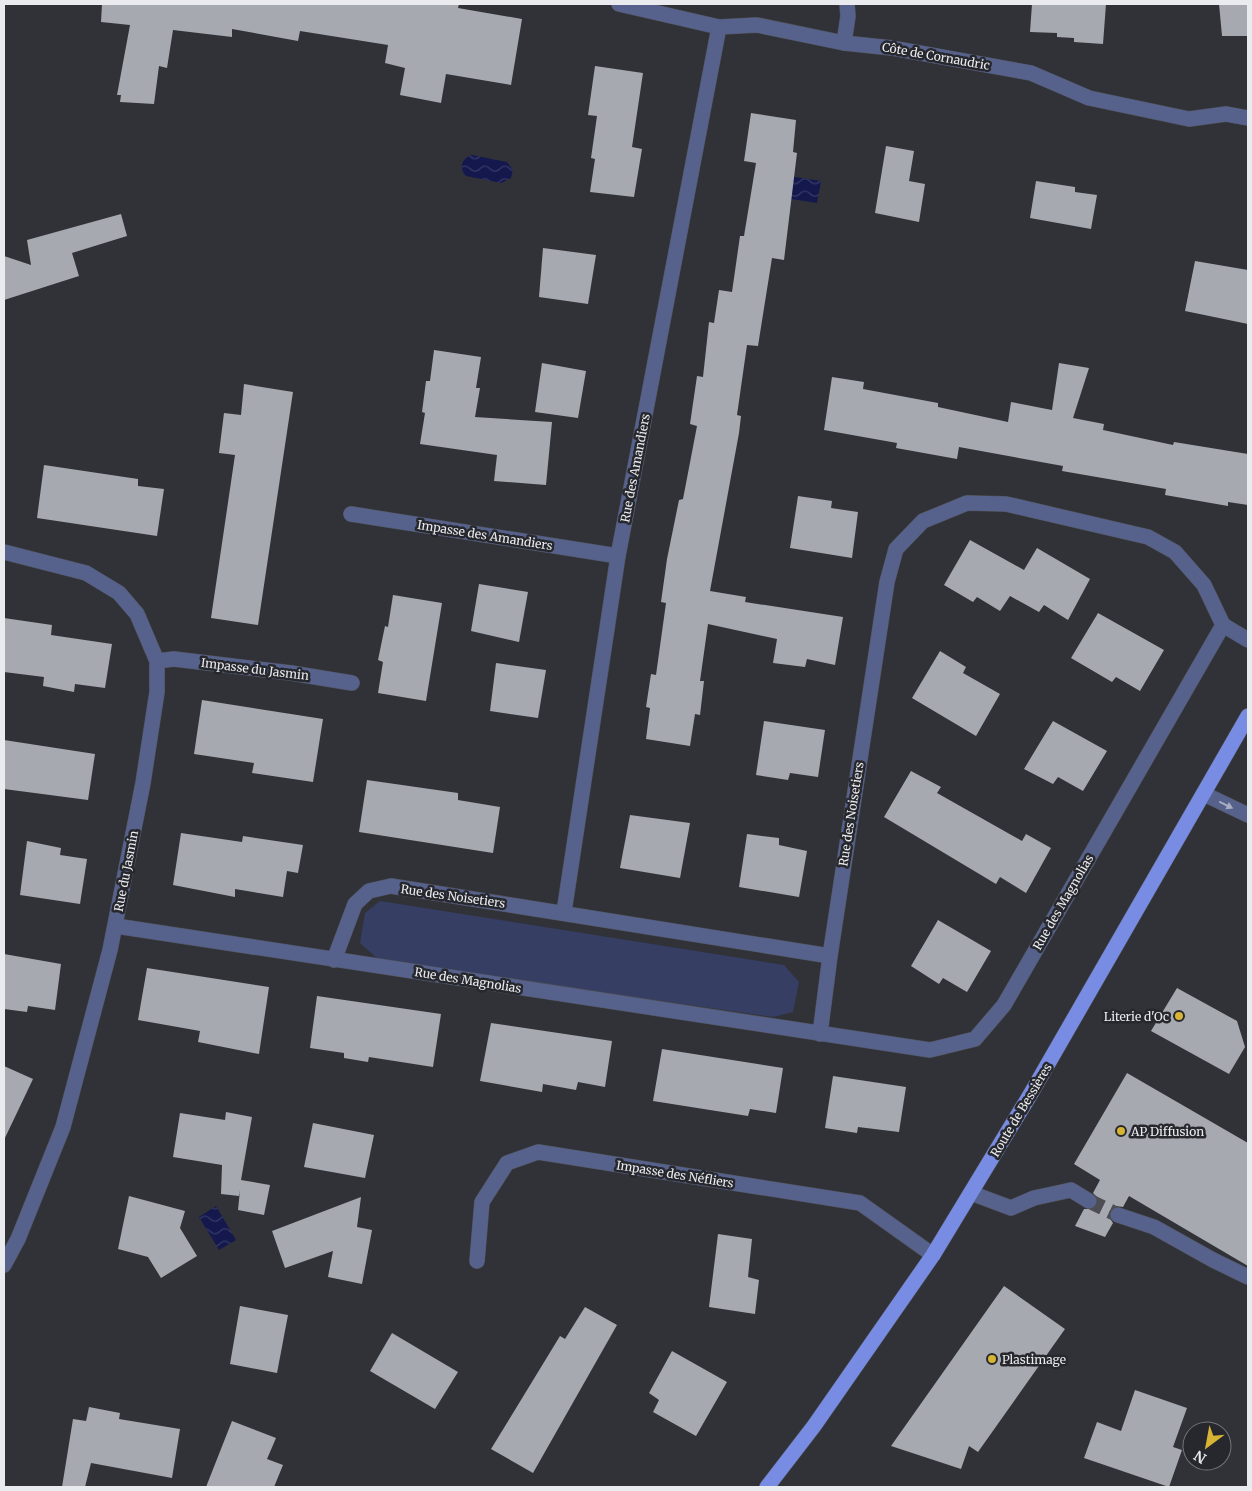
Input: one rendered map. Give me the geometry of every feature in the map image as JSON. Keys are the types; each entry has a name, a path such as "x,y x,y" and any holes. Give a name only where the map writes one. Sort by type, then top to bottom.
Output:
{"main road":[{"name":"Route de Bessières","path":"767,1487 814,1426 933,1255 1030,1095 1248,716"}],"street":[{"name":"Côte de Cornaudric","path":"619,4 719,27 757,25 844,43 892,48 1031,73 1089,98 1189,119 1226,114 1248,118"},
{"path":"844,43 848,16 846,4"},
{"name":"Rue des Amandiers","path":"564,912 618,556 719,27"},
{"name":"Rue des Noisetiers","path":"334,960 354,904 369,891 391,886 564,912 830,956 887,582 896,549 923,521 967,503 1006,504 1148,536 1175,552 1204,585 1223,625"},
{"name":"Impasse des Amandiers","path":"351,514 618,556"},
{"name":"Rue du Jasmin","path":"4,552 86,573 119,593 137,614 157,661 157,692 116,926 64,1126 18,1240 4,1265"},
{"path":"1223,625 1248,640"},
{"name":"Rue des Magnolias","path":"116,926 930,1050 975,1039 1004,1005 1223,625"},
{"name":"Impasse du Jasmin","path":"157,661 194,662 291,673 352,683"},
{"path":"1204,794 1248,815"},
{"path":"820,1034 830,956"},
{"name":"Impasse des Néfliers","path":"477,1261 482,1202 506,1163 538,1152 860,1203 933,1255"},
{"path":"971,1193 1011,1208 1034,1198 1071,1190 1089,1200"},
{"path":"1118,1215 1154,1227 1212,1260 1248,1277"}],"shaded area":[{"path":"380,901 784,965 799,982 793,1012 773,1017 379,960 360,943 365,913"}],"water":[{"path":"472,155 507,162 513,170 511,178 501,183 466,176 462,170 462,164 466,158"},
{"path":"775,174 821,181 817,203 772,196"},
{"path":"216,1206 236,1240 219,1250 199,1217"}],"building":[{"path":"102,4 459,4 458,8 522,19 511,85 446,74 441,103 400,95 405,68 385,63 388,45 300,31 298,41 232,29 232,37 173,30 167,68 159,66 154,104 120,102 121,95 117,95 130,25 101,22"},
{"path":"1032,4 1106,4 1103,44 1074,42 1074,38 1057,37 1057,33 1030,32"},
{"path":"1219,4 1248,4 1248,36 1222,36"},
{"path":"595,66 643,73 632,147 642,149 634,197 590,192 595,159 591,158 597,116 588,115"},
{"path":"751,113 796,120 793,152 797,153 784,260 772,258 758,346 747,345 737,415 741,416 739,433 710,591 746,597 745,602 843,617 835,665 807,659 805,667 773,663 777,639 708,624 700,681 704,681 700,715 695,714 690,746 646,739 650,708 646,707 651,674 656,675 666,603 661,602 667,559 679,500 683,499 697,426 690,424 697,376 703,377 709,322 714,323 719,290 732,292 740,236 744,236 756,163 744,161"},
{"path":"886,146 914,151 909,181 925,184 919,222 875,213"},
{"path":"1036,181 1075,187 1075,192 1097,195 1091,229 1030,218"},
{"path":"121,214 127,236 72,253 79,276 4,300 4,256 31,265 27,240"},
{"path":"543,248 596,255 588,304 539,297"},
{"path":"1195,261 1248,270 1248,324 1185,311"},
{"path":"434,350 481,357 476,388 480,388 475,417 552,422 546,485 494,481 497,455 420,444 425,413 422,412 426,381 430,381"},
{"path":"542,363 586,371 578,418 535,412"},
{"path":"1059,363 1089,368 1073,418 1104,424 1103,430 1173,445 1174,442 1248,454 1248,505 1228,502 1228,506 1165,495 1166,489 1062,471 1063,466 959,447 957,459 896,448 897,443 824,430 832,377 864,382 863,389 938,403 938,407 1008,422 1011,402 1052,410"},
{"path":"244,384 293,392 258,625 211,618 235,455 219,453 224,413 241,415"},
{"path":"44,465 138,479 138,486 164,489 157,536 37,518"},
{"path":"798,496 832,501 831,508 858,512 852,558 790,548"},
{"path":"970,540 1024,570 1037,548 1090,579 1068,620 1044,605 1039,612 1010,596 1000,611 977,597 973,602 944,585"},
{"path":"479,584 528,592 519,642 471,631"},
{"path":"393,595 442,603 426,701 378,693 383,662 378,660 385,626 388,627"},
{"path":"1098,613 1164,650 1140,691 1116,677 1112,682 1071,658"},
{"path":"4,618 52,625 51,635 112,644 105,688 75,684 74,692 43,686 44,677 4,672"},
{"path":"940,651 966,667 963,673 1000,694 976,736 912,698"},
{"path":"496,663 546,670 538,718 490,711"},
{"path":"202,700 323,719 313,782 252,773 254,763 194,754"},
{"path":"764,721 825,730 818,777 790,773 788,780 756,775"},
{"path":"1053,721 1107,751 1083,791 1058,777 1053,784 1024,769"},
{"path":"4,740 95,754 88,800 4,789"},
{"path":"911,771 941,787 937,793 1022,841 1026,834 1051,848 1026,893 1000,877 996,884 884,817"},
{"path":"367,780 458,793 458,800 500,807 493,853 359,832"},
{"path":"630,815 690,823 680,878 620,868"},
{"path":"181,833 242,842 243,836 303,845 298,873 287,871 283,897 235,889 235,897 173,885"},
{"path":"747,834 779,838 779,845 807,851 799,897 739,887"},
{"path":"27,841 61,848 60,855 87,859 80,904 20,895"},
{"path":"938,920 991,951 967,992 943,978 939,984 911,966"},
{"path":"4,954 61,964 55,1010 28,1006 27,1012 4,1009"},
{"path":"147,968 269,987 259,1054 198,1042 200,1031 138,1020"},
{"path":"1177,988 1237,1021 1245,1047 1229,1074 1151,1031"},
{"path":"317,996 441,1014 433,1067 369,1057 368,1062 344,1058 344,1053 310,1048"},
{"path":"491,1023 612,1041 605,1087 578,1082 576,1090 543,1084 542,1092 480,1081"},
{"path":"662,1049 783,1068 776,1113 750,1109 748,1116 653,1101"},
{"path":"4,1066 33,1079 4,1140"},
{"path":"1127,1073 1248,1143 1248,1266 1129,1196 1123,1207 1116,1206 1109,1212 1109,1217 1113,1223 1105,1237 1075,1226 1084,1209 1093,1209 1097,1205 1097,1197 1093,1193 1100,1180 1074,1164"},
{"path":"833,1076 906,1087 899,1132 858,1127 857,1133 825,1128"},
{"path":"226,1112 252,1117 241,1180 270,1185 264,1215 238,1210 240,1190 239,1196 221,1194 222,1165 173,1157 180,1113 225,1120"},
{"path":"313,1123 374,1135 365,1178 304,1167"},
{"path":"129,1196 185,1211 180,1228 197,1256 161,1278 148,1257 118,1249"},
{"path":"361,1197 357,1227 372,1230 362,1284 328,1277 333,1251 285,1268 272,1231"},
{"path":"718,1234 752,1239 748,1277 759,1280 755,1314 709,1307"},
{"path":"1004,1286 1065,1329 978,1452 969,1446 961,1469 891,1446"},
{"path":"240,1306 288,1315 277,1373 230,1364"},
{"path":"585,1307 617,1325 533,1473 491,1449 560,1336 565,1339"},
{"path":"392,1333 458,1372 435,1409 370,1371"},
{"path":"672,1351 727,1382 696,1436 653,1412 659,1400 649,1393"},
{"path":"1135,1390 1187,1408 1173,1447 1182,1450 1169,1487 1084,1458 1097,1422 1121,1431"},
{"path":"89,1407 120,1413 119,1419 180,1429 172,1478 91,1463 85,1487 62,1487 73,1419 86,1421"},
{"path":"232,1421 276,1438 267,1459 283,1465 274,1487 206,1487"}],"tunnel":[{"path":"1089,1201 1118,1215"}],"place":[{"name":"Literie d'Oc","path":"1179,1016"},
{"name":"AP Diffusion","path":"1121,1131"},
{"name":"Plastimage","path":"992,1359"}]}
